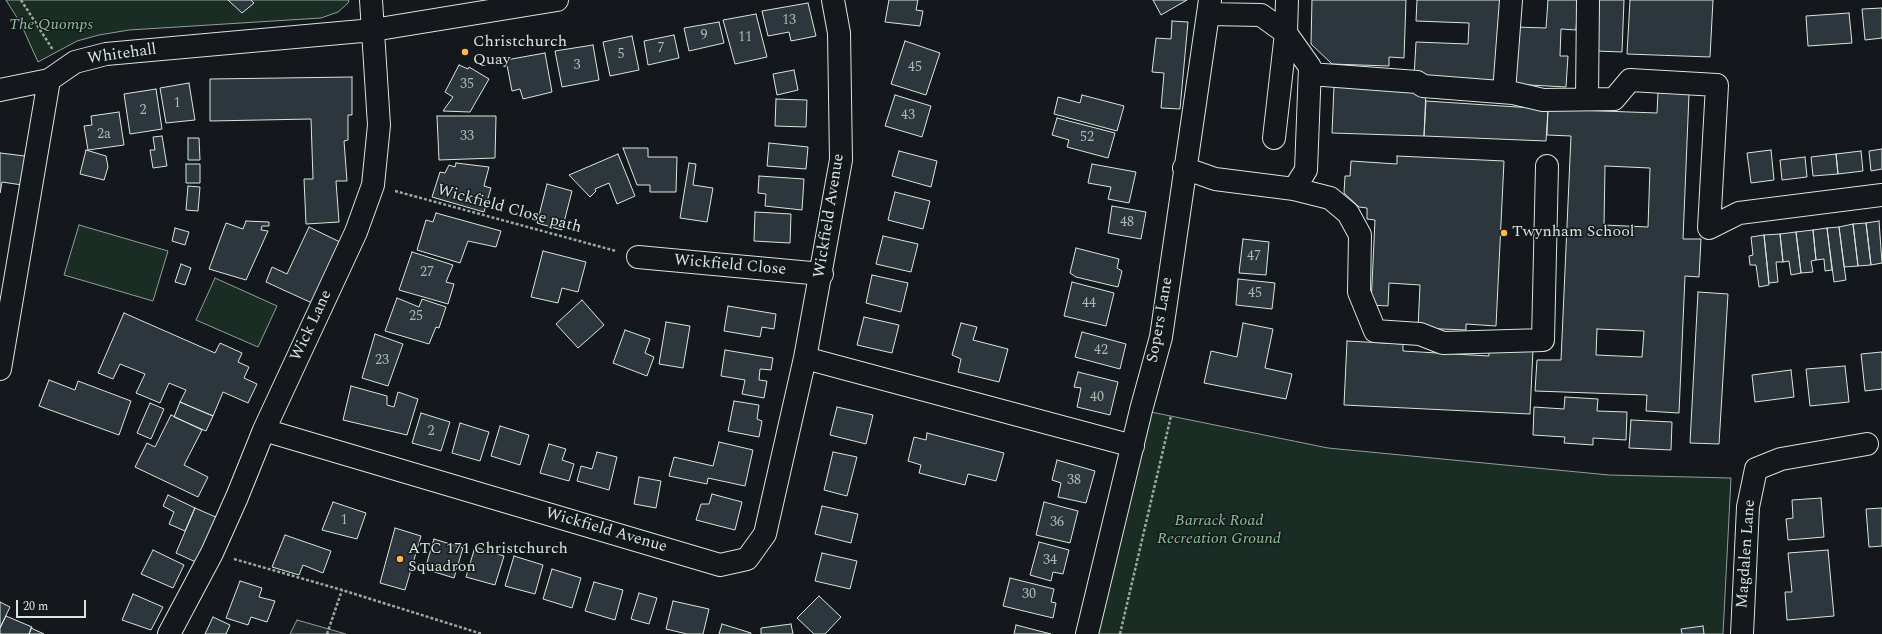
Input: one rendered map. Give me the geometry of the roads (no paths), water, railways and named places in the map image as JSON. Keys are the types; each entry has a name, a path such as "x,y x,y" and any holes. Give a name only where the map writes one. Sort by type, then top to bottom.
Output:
{"street":[{"name":"Wick Lane","path":"169,634 212,553 237,497 264,430 356,232 373,185 379,125 371,0"},
{"name":"Whitehall","path":"0,90 57,75 75,62 106,54 373,30 557,0"},
{"name":"Wickfield Avenue","path":"264,430 720,565 747,559 766,534 822,274 841,160 839,32 833,0"},
{"path":"1274,138 1286,33 1287,0"},
{"path":"1504,92 1511,0"},
{"path":"1587,99 1588,0"},
{"path":"1209,7 1261,15 1286,33 1310,67 1306,170 1294,189"},
{"name":"Sopers Lane","path":"1087,634 1161,337 1184,168 1209,7"},
{"path":"1310,74 1417,82 1423,86 1504,92 1544,100 1614,99 1630,80 1717,85 1709,228 1740,213 1882,194"},
{"path":"0,369 57,75"},
{"path":"1184,168 1215,179 1294,189 1330,198 1348,213 1360,236 1359,292 1375,331 1420,334 1443,343 1544,340 1547,166"},
{"name":"Wickfield Close","path":"638,257 822,274"},
{"path":"805,358 1133,446"},
{"name":"Magdalen Lane","path":"1742,634 1748,507 1756,469 1780,459 1867,444"}],"place":[{"name":"Christchurch Quay","path":"465,52"},
{"name":"Twynham School","path":"1504,233"},
{"name":"ATC 171 Christchurch Squadron","path":"400,559"}],"park label":[{"name":"The Quomps","path":"51,26"},
{"name":"Barrack Road Recreation Ground","path":"1219,531"}]}
